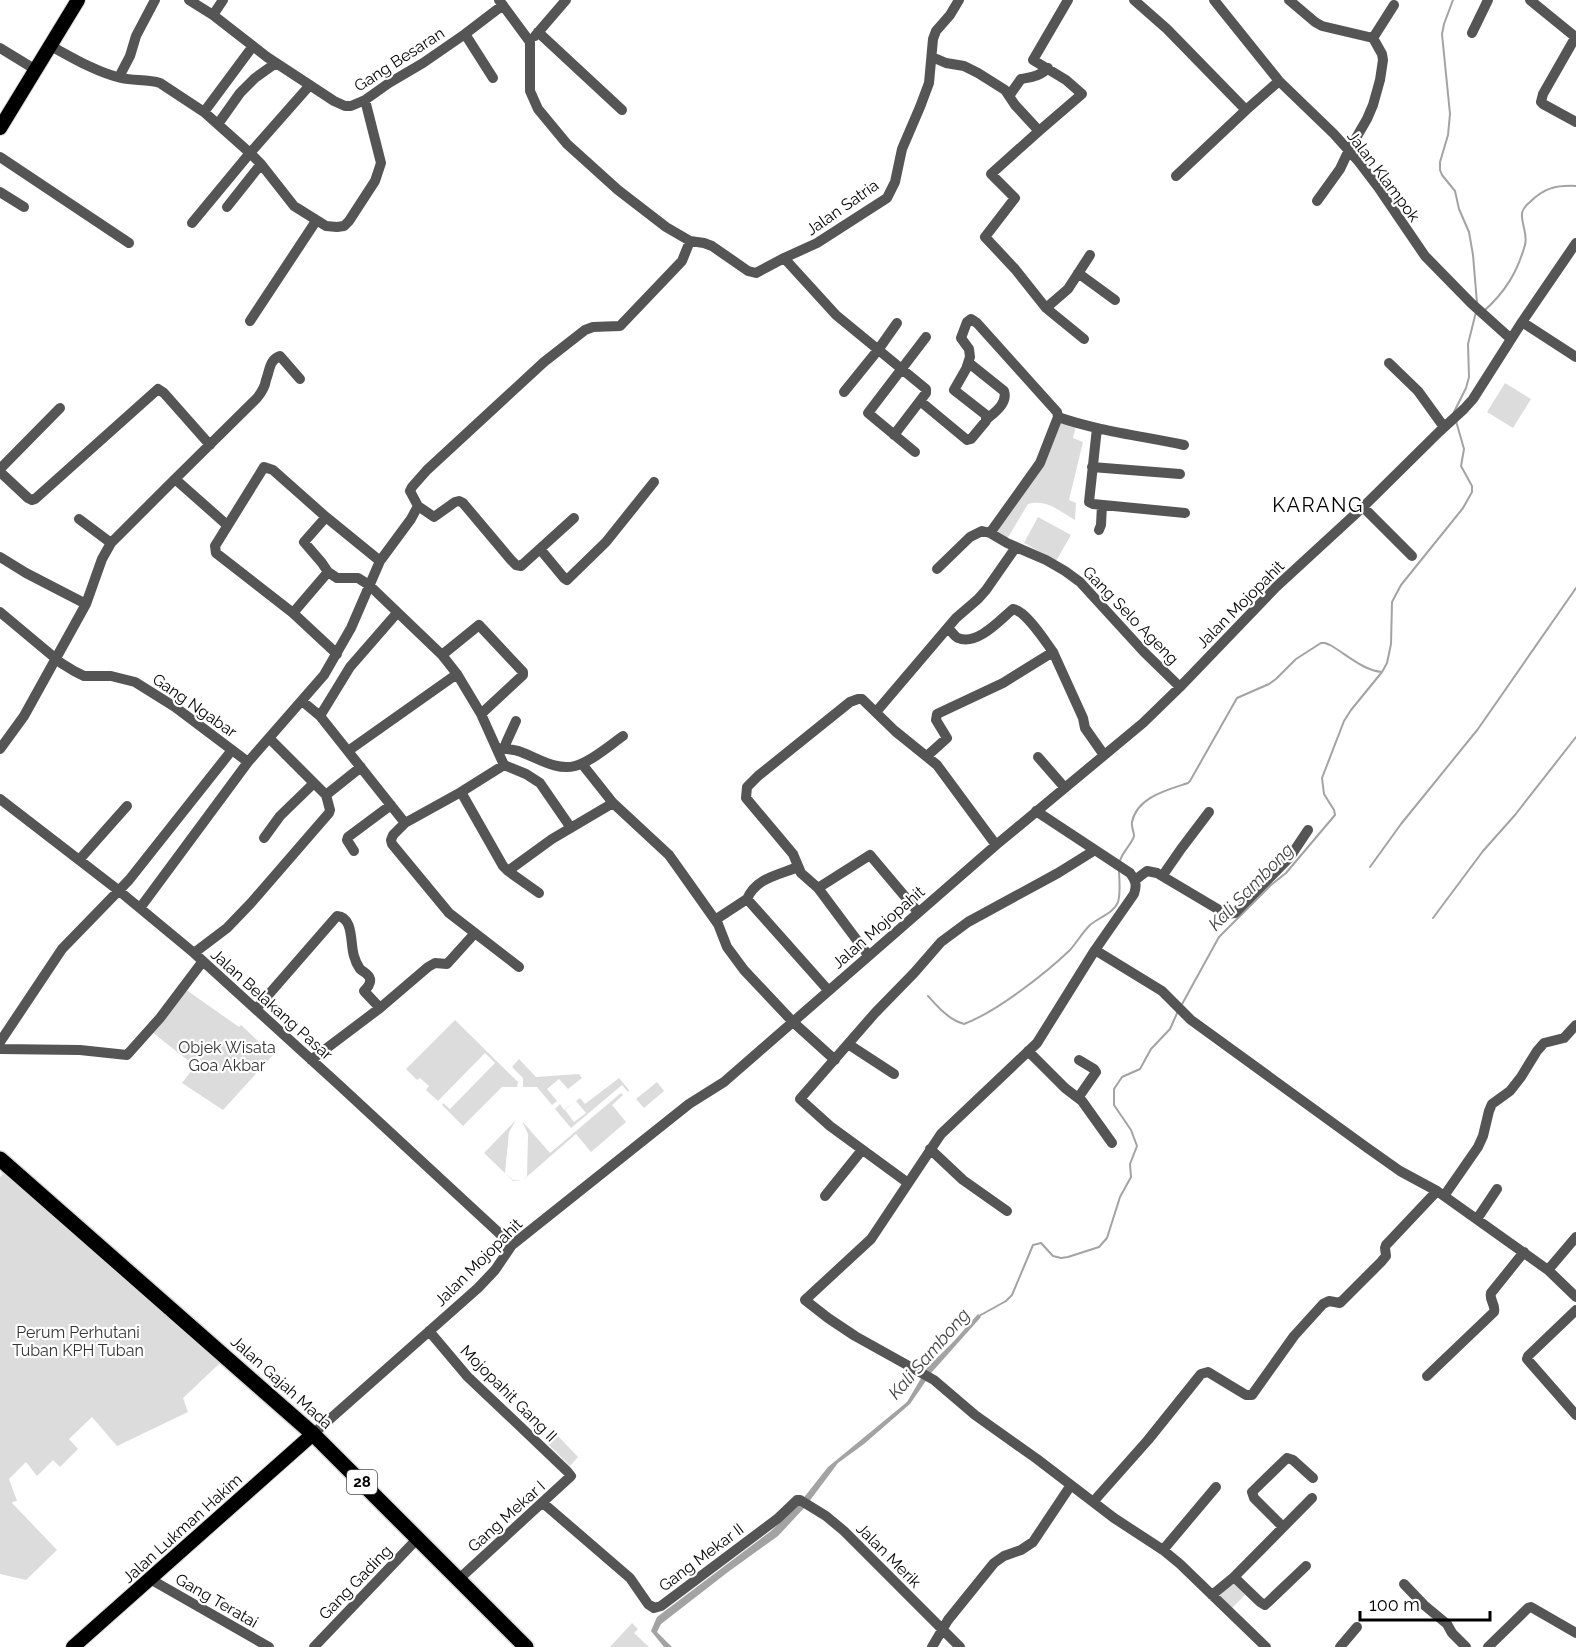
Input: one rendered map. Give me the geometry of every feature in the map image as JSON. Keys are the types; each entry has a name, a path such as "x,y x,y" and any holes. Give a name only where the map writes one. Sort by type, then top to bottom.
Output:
{"highway":[{"name":"Jalan Gajah Mada","path":"0,1159 313,1434 526,1647"}],"main road":[{"path":"2,122 78,0"},
{"name":"Jalan Lukman Hakim","path":"73,1647 313,1434"}],"street":[{"path":"119,77 130,56 136,36 155,0"},
{"name":"Gang Besaran","path":"189,0 213,15 276,63 345,106 365,100 423,63 465,34 501,2"},
{"path":"213,15 222,0"},
{"path":"530,42 566,0"},
{"name":"Jalan Satria","path":"690,241 712,246 754,273 763,271 784,258 817,243 883,201 889,195 895,182 903,148 929,83 933,39 936,31 959,0"},
{"path":"1068,0 1033,60 1066,80 1082,94 991,174 1015,198 985,237 1015,269 1046,308 1084,339"},
{"path":"1134,0 1167,29 1246,110"},
{"name":"Jalan Klampok","path":"1214,0 1279,81 1349,150 1378,187 1425,256 1484,316 1511,339"},
{"path":"1289,0 1322,26 1373,38 1383,60 1380,80 1367,119 1340,169 1317,201"},
{"path":"1472,33 1488,0"},
{"path":"1530,0 1575,38 1543,93 1541,102 1576,122"},
{"path":"501,2 530,42 530,91 538,110 567,144 618,190 666,227 690,241 682,261 620,326 593,327 585,330 544,362 427,470 411,489 418,506 434,518 455,502 463,503 516,565 521,566 574,518"},
{"path":"1373,38 1394,5"},
{"path":"538,32 622,110"},
{"path":"465,34 493,78"},
{"path":"51,46 87,66 119,77 142,81 152,80 160,83 204,112 250,153 294,206 316,221 332,227 344,226 349,221 375,181 381,163 365,100"},
{"path":"204,112 253,46"},
{"path":"0,48 36,70"},
{"path":"932,57 946,63 964,66 1005,90 1039,131"},
{"path":"218,124 240,93 255,78 276,63"},
{"path":"1009,96 1021,80 1035,77 1048,68"},
{"path":"1176,176 1279,81"},
{"path":"192,223 309,85"},
{"path":"0,157 129,243"},
{"path":"227,207 261,164"},
{"path":"0,192 24,207"},
{"path":"249,321 316,221"},
{"path":"1511,339 1576,243"},
{"path":"1046,308 1068,289 1090,255"},
{"path":"784,258 836,315 926,389 927,391 894,435"},
{"path":"1078,273 1115,300"},
{"path":"937,569 973,535 982,531 990,533 1040,463 1058,417 1053,406 971,319 967,322 961,338 970,352 969,363 954,390 986,415 987,419"},
{"path":"1522,322 1576,357"},
{"path":"844,392 897,323"},
{"path":"915,452 867,413 926,337"},
{"name":"Jalan Mojopahit","path":"313,1434 483,1283 512,1245 689,1104 724,1082 996,845 1143,723 1276,587 1459,414 1473,399 1511,339"},
{"path":"0,749 24,716 57,659 86,604 102,560 111,543 260,394 270,365 277,357 280,356 300,379"},
{"path":"920,401 967,440 970,440 987,419 996,412 1006,396 1004,391 969,363"},
{"path":"1389,363 1418,391 1446,425"},
{"path":"60,408 0,470 28,498 33,500 158,389 210,445"},
{"path":"1058,417 1087,427 1184,445"},
{"path":"1097,428 1089,502 1185,513"},
{"path":"337,654 293,613 216,553 215,546 265,466 273,470 380,561"},
{"path":"1092,467 1180,474"},
{"path":"175,479 228,525"},
{"path":"540,549 567,580 606,542 654,482"},
{"path":"1099,530 1102,505"},
{"path":"140,908 248,762 324,675 351,628 380,561 418,506"},
{"path":"1363,507 1412,556"},
{"path":"326,517 304,542 328,572 337,578 358,578 369,585 442,656 458,674 502,748 504,765"},
{"path":"79,519 111,543"},
{"name":"Gang Selo Ageng","path":"990,533 1046,560 1071,575 1180,687"},
{"path":"876,712 956,618 987,590 1016,547"},
{"path":"0,557 86,604"},
{"path":"293,613 328,572"},
{"path":"948,628 957,638 978,638 1013,609 1024,614 1053,652 1086,728 1104,755"},
{"name":"Gang Ngabar","path":"0,612 74,671 84,676 111,676 135,682 175,707 248,762"},
{"path":"320,716 350,667 397,613"},
{"path":"442,656 479,625 523,672 523,675 481,714"},
{"path":"927,756 947,738 936,720 937,714 1003,682 1053,652"},
{"path":"348,751 458,674"},
{"path":"868,956 818,888 801,873 793,854 746,798 747,787 850,702 862,699 895,731 937,765 996,845"},
{"path":"302,701 320,716 405,823"},
{"path":"502,748 516,721"},
{"path":"502,748 518,751 551,765 573,767 582,764 623,736"},
{"path":"194,953 227,927 251,903 329,813 326,795 268,738"},
{"path":"0,1042 62,949 135,873 232,750"},
{"path":"1038,757 1065,788"},
{"path":"582,764 613,803 669,855 721,929 727,947 744,970 793,1022 835,1059"},
{"path":"504,765 405,823 391,840 443,907 519,967"},
{"path":"504,765 540,783 571,828"},
{"path":"326,795 361,767"},
{"path":"264,838 280,816 314,783"},
{"path":"461,792 503,866 539,893"},
{"name":"Jalan Belakang Pasar","path":"0,799 118,890 194,953 512,1245"},
{"path":"508,871 552,839 613,803"},
{"path":"354,851 346,840 348,837 391,805"},
{"path":"79,860 128,806"},
{"path":"1036,811 1095,849 1132,877 1136,887 1134,894 1095,950 1043,1035 941,1134 871,1239 806,1300 842,1328 934,1380 975,1415 1119,1522 1163,1550 1266,1647"},
{"path":"1163,875 1209,812"},
{"path":"1132,877 1147,871 1163,875 1226,914 1235,914 1290,857 1308,830"},
{"path":"908,1183 830,1126 800,1101 801,1097 934,948 954,931 1077,862 1095,849"},
{"path":"818,888 870,855 918,912"},
{"path":"715,920 747,899 757,884 798,867"},
{"path":"747,899 828,990"},
{"path":"256,1009 337,916 344,917 349,926 354,957 359,968 370,978 368,987 364,991 380,1008"},
{"path":"311,1060 380,1008 428,967 435,963 447,964 475,933"},
{"path":"1095,950 1162,990 1186,1015 1392,1165 1440,1193 1524,1252 1548,1270 1576,1297"},
{"path":"0,1049 80,1050 128,1055 160,1018 203,961"},
{"path":"1093,1502 1148,1440 1201,1374 1208,1372 1246,1395 1252,1395 1294,1336 1323,1304 1340,1303 1386,1256 1384,1248 1386,1245 1440,1193 1478,1147 1492,1104 1510,1091 1544,1043 1564,1038 1575,1029"},
{"path":"848,1044 894,1074"},
{"path":"1028,1051 1065,1088 1088,1107 1112,1143"},
{"path":"1078,1098 1096,1072 1079,1060"},
{"path":"930,1149 963,1180 1007,1211"},
{"path":"825,1196 862,1150"},
{"path":"1477,1219 1497,1189"},
{"path":"1548,1270 1576,1237"},
{"path":"1427,1376 1494,1312 1491,1293 1524,1252"},
{"path":"1576,1310 1527,1359 1576,1415"},
{"name":"Mojopahit Gang II","path":"429,1331 467,1377 570,1475"},
{"path":"1283,1527 1254,1498 1252,1492 1287,1458 1293,1460 1313,1478"},
{"name":"Gang Mekar I","path":"459,1579 568,1480 570,1475"},
{"path":"932,1647 952,1615 994,1563 1033,1542 1071,1485"},
{"path":"1163,1550 1216,1487"},
{"path":"1212,1595 1234,1577 1312,1498"},
{"name":"Gang Mekar II","path":"543,1503 630,1578 648,1604 654,1608 661,1606 777,1519 797,1500 805,1503"},
{"name":"Jalan Merik","path":"805,1503 826,1516 856,1542 960,1647"},
{"name":"Gang Gading","path":"317,1646 418,1538"},
{"path":"1234,1577 1265,1605 1306,1566"},
{"name":"Gang Teratai","path":"150,1579 269,1647"},
{"path":"1404,1584 1447,1624 1452,1633 1466,1647"},
{"path":"1488,1647 1531,1607 1576,1633"},
{"path":"1340,1647 1357,1627"}],"green space":[{"path":"1505,383 1531,399 1513,428 1487,412"},
{"path":"1061,422 1076,426 1073,438 1083,442 1069,500 1076,503 1075,520 1047,504 1028,504 1007,539 997,532"},
{"path":"1038,517 1071,535 1056,561 1024,543"},
{"name":"Objek Wisata Goa Akbar","path":"185,989 239,1027 241,1025 273,1055 223,1110 182,1083 195,1066 152,1032"},
{"path":"455,1020 518,1082 517,1087 502,1087 463,1126 442,1105 443,1103 450,1109 495,1063 485,1053 438,1101 426,1090 429,1086 420,1078 417,1080 406,1069"},
{"path":"519,1059 536,1077 579,1074 582,1078 568,1089 559,1079 547,1089 557,1101 552,1105 537,1087 523,1087 523,1078 512,1067"},
{"path":"619,1078 629,1090 628,1092 622,1085 571,1128 555,1109 560,1104 564,1110 576,1101 580,1098 585,1104","holes":["576,1101 586,1113 574,1122 565,1110"]},
{"path":"657,1082 664,1091 644,1108 636,1099"},
{"path":"621,1093 623,1095 612,1105 626,1122 591,1152 576,1134 522,1181 527,1176 528,1134 522,1121 550,1153"},
{"path":"516,1120 509,1132 505,1173 513,1180 522,1181 513,1181 484,1153"},
{"name":"Perum Perhutani Tuban KPH Tuban","path":"4,1173 197,1340 220,1363 183,1398 188,1412 117,1446 92,1417 69,1439 78,1449 60,1467 53,1460 37,1476 26,1462 9,1479 17,1501 12,1502 13,1504 57,1550 26,1580 0,1574 0,1177"},
{"path":"557,1435 578,1457 570,1466 548,1444"},
{"path":"1233,1582 1245,1595 1232,1608 1219,1596"},
{"path":"632,1623 638,1629 634,1633 649,1647 610,1647"}],"shaded area":[{"path":"978,1314 981,1317 932,1372 910,1404 838,1463 805,1507 778,1536 661,1624 657,1632 672,1647 664,1647 651,1631 657,1617 771,1531 798,1505 828,1467 907,1402 927,1368"}],"waterway":[{"name":"Kali Sambong","path":"1453,0 1442,34 1450,114 1440,170 1455,191 1459,209 1469,232 1477,303"},
{"path":"1484,311 1504,289 1522,255 1526,241 1522,211 1535,197 1545,191 1562,186 1576,186"},
{"name":"Kali Sambong","path":"1454,412 1469,377 1468,344 1476,312"},
{"name":"Kali Sambong","path":"1181,1006 1219,937 1286,873 1335,815 1324,794 1322,778 1344,721 1387,663 1391,644 1392,602 1401,585 1463,508 1472,492 1472,486 1461,466 1464,449 1456,421"},
{"path":"1370,867 1401,824 1478,729 1576,588"},
{"path":"1120,861 1134,836 1132,822 1140,806 1154,796 1190,781 1237,698 1269,684 1296,659 1321,643 1330,645 1369,669 1382,672"},
{"path":"1433,918 1483,851 1515,815 1576,737"},
{"path":"928,996 940,1009 964,1024 1005,1002 1060,960 1090,925 1116,906 1120,890 1119,870"},
{"name":"Kali Sambong","path":"979,1316 1006,1301 1012,1295 1033,1245 1041,1243 1053,1256 1061,1258 1099,1247 1107,1238 1120,1197 1131,1177 1130,1164 1137,1146 1131,1130 1114,1105 1114,1089 1122,1077 1140,1069 1151,1049 1170,1029 1178,1011"}],"district":[{"name":"KARANG","path":"1318,505"}]}
